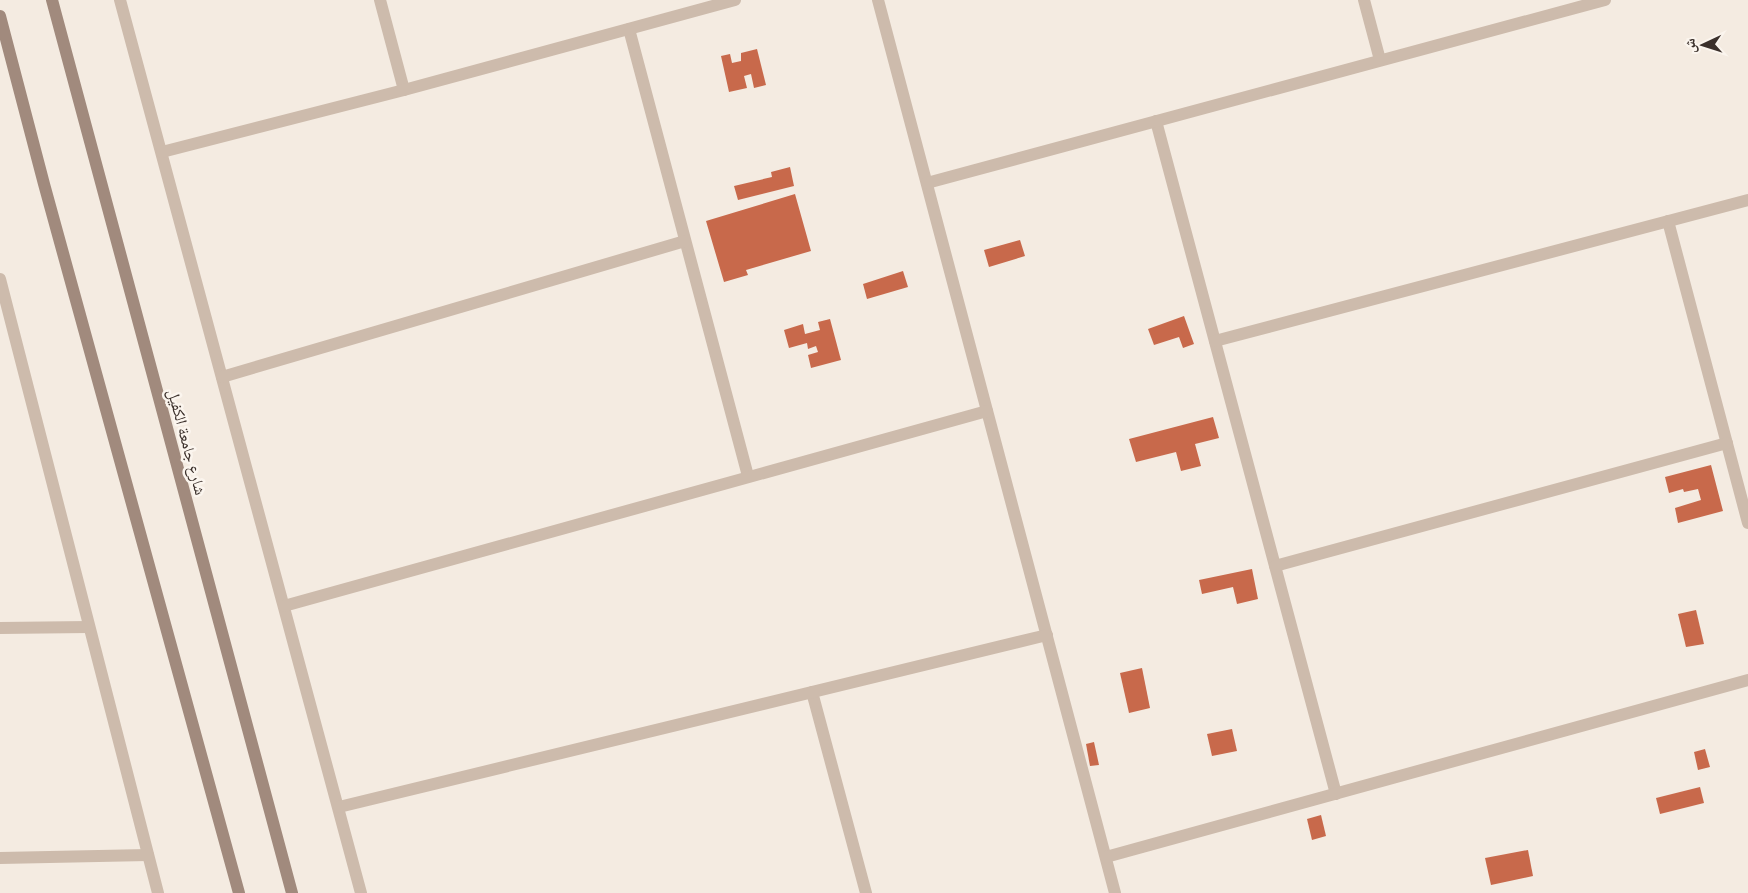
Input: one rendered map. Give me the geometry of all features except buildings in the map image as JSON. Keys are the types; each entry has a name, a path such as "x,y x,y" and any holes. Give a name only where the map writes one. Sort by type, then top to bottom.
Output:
{"main road":[{"name":"شارع جامعة الكفيل","path":"52,0 292,893"},
{"path":"0,16 44,184 239,893"}],"street":[{"path":"120,0 361,893"},
{"path":"380,0 404,90"},
{"path":"162,152 404,90 735,0"},
{"path":"878,0 1116,893"},
{"path":"1364,0 1380,60"},
{"path":"927,183 1605,0"},
{"path":"628,29 748,476"},
{"path":"1156,121 1336,794"},
{"path":"1215,341 1748,200"},
{"path":"1668,221 1748,524"},
{"path":"222,377 685,241"},
{"path":"0,279 158,893"},
{"path":"284,606 987,410"},
{"path":"1275,566 1727,443"},
{"path":"0,628 89,627"},
{"path":"339,807 1047,635"},
{"path":"1106,857 1748,680"},
{"path":"812,692 866,893"},
{"path":"0,858 148,855"}]}
